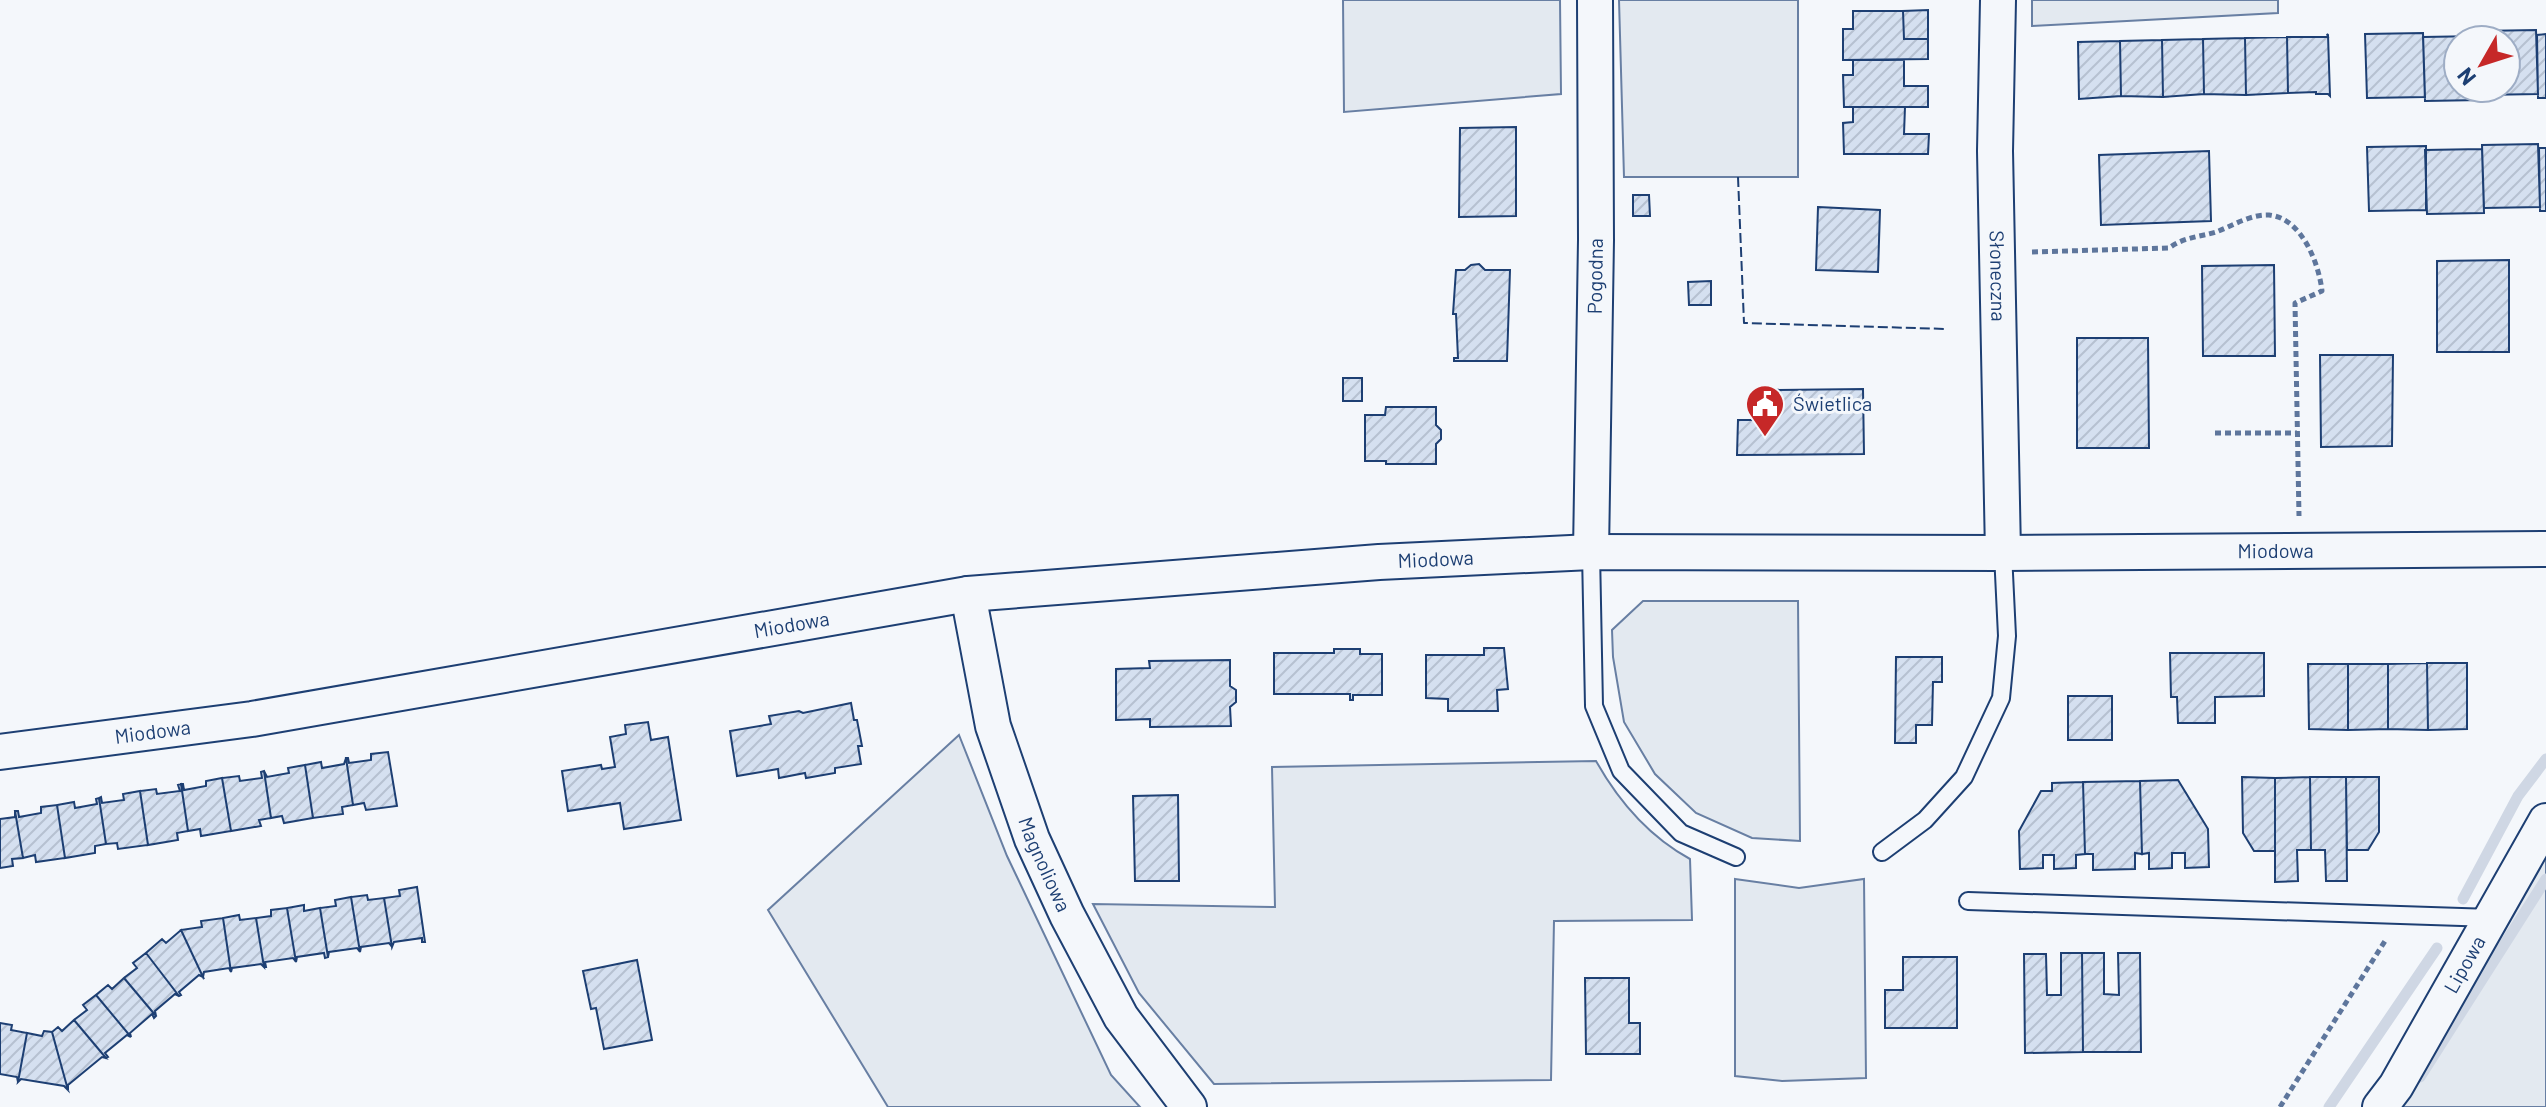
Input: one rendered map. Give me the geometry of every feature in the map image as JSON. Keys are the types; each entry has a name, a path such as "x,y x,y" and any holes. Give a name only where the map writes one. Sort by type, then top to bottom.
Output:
{"street":[{"name":"Pogodna","path":"1591,552 1596,240 1595,0"},
{"name":"Słoneczna","path":"1998,0 1995,151 2003,553"},
{"name":"Miodowa","path":"0,752 252,719 968,594 1379,562 1591,552 2546,549"},
{"name":"Magnoliowa","path":"968,594 993,726 1032,839 1067,915 1121,1017 1189,1107"},
{"name":"Lipowa","path":"2380,1107 2396,1086 2494,918 2546,821"}],"lane":[{"path":"1591,552 1594,706 1621,771 1681,833 1736,857"},
{"path":"1882,852 1925,820 1964,777 2001,698 2007,636 2003,553"},
{"path":"1968,901 2494,918"}],"path":[{"path":"2023,252 2169,248 2180,240 2269,215 2285,220 2302,236 2320,272 2322,291 2295,303 2299,521"},
{"path":"2215,433 2297,433"},
{"path":"2280,1107 2401,917"}],"shaded area":[{"path":"1343,0 1560,0 1561,94 1344,112"},
{"path":"1619,0 1798,0 1798,177 1624,177"},
{"path":"2032,0 2278,0 2278,13 2032,26"},
{"path":"1643,601 1798,601 1800,841 1752,838 1696,813 1655,774 1624,722 1613,657 1612,630"},
{"path":"959,735 1007,856 1111,1075 1140,1107 888,1107 768,910"},
{"path":"1596,761 1636,817 1661,840 1690,859 1692,920 1554,921 1551,1080 1214,1084 1139,993 1093,904 1275,907 1272,767"},
{"path":"2546,855 2546,1107 2396,1107"},
{"path":"1735,879 1799,888 1864,879 1866,1078 1782,1081 1735,1076"}],"building":[{"path":"1928,10 1928,39 1904,39 1903,11"},
{"path":"1853,11 1903,11 1904,39 1928,39 1928,59 1843,60 1843,29 1853,29"},
{"path":"2522,30 2536,30 2538,94 2522,94"},
{"path":"2423,33 2425,97 2367,98 2365,34"},
{"path":"2546,34 2546,98 2538,98 2537,35"},
{"path":"2328,35 2330,96 2316,92 2288,93 2287,37 2328,37"},
{"path":"2287,37 2288,93 2246,95 2245,38"},
{"path":"2423,37 2442,37 2442,101 2425,101"},
{"path":"2245,38 2246,95 2204,94 2203,39"},
{"path":"2203,39 2204,94 2163,97 2162,40"},
{"path":"2162,40 2163,97 2121,96 2120,41"},
{"path":"2120,41 2121,96 2079,99 2078,42"},
{"path":"1853,60 1904,60 1904,86 1928,86 1928,107 1844,107 1843,75 1853,75"},
{"path":"1853,107 1905,107 1904,134 1929,134 1928,154 1844,154 1843,123 1853,122"},
{"path":"1516,127 1516,216 1459,217 1460,128"},
{"path":"2538,144 2540,207 2484,208 2482,145"},
{"path":"2426,146 2426,210 2369,211 2367,147"},
{"path":"2539,148 2546,148 2546,211 2540,211"},
{"path":"2482,149 2484,213 2427,214 2425,150"},
{"path":"2209,151 2211,221 2101,225 2099,155"},
{"path":"1633,195 1649,195 1650,216 1633,216"},
{"path":"1818,207 1880,210 1878,272 1816,270"},
{"path":"2509,260 2509,352 2437,352 2437,261"},
{"path":"1479,264 1485,270 1510,270 1507,361 1454,361 1458,358 1456,314 1453,314 1456,270"},
{"path":"2274,265 2275,356 2203,356 2202,266"},
{"path":"1711,281 1711,305 1689,305 1688,282"},
{"path":"2077,338 2148,338 2149,448 2077,448"},
{"path":"2320,355 2393,355 2392,446 2321,447"},
{"path":"1343,378 1362,378 1362,401 1343,401"},
{"path":"1863,389 1864,454 1737,455 1738,420 1756,420 1756,408 1769,407 1767,390"},
{"path":"1386,407 1436,407 1436,425 1441,430 1441,439 1436,444 1436,464 1365,461 1365,415 1385,415"},
{"path":"1484,648 1504,648 1508,689 1497,690 1498,711 1448,711 1448,699 1426,698 1426,655 1484,655"},
{"path":"1334,649 1360,649 1360,654 1382,654 1382,695 1353,695 1353,700 1350,700 1350,694 1274,694 1274,653 1334,653"},
{"path":"2170,653 2264,653 2264,696 2215,697 2215,723 2178,723 2177,697 2171,697"},
{"path":"1896,657 1942,657 1942,682 1933,682 1932,725 1916,725 1916,743 1895,743"},
{"path":"1230,660 1230,686 1236,690 1236,702 1230,707 1231,726 1150,727 1150,719 1116,720 1116,669 1150,668 1149,661"},
{"path":"2427,663 2467,663 2467,729 2428,730"},
{"path":"2427,663 2428,730 2388,729 2388,664"},
{"path":"2308,664 2348,664 2348,730 2309,729"},
{"path":"2348,664 2388,664 2388,729 2348,730"},
{"path":"2068,696 2112,696 2112,740 2068,740"},
{"path":"851,703 862,746 858,746 861,764 835,768 835,773 806,778 805,773 779,778 778,769 737,776 730,731 771,724 769,716"},
{"path":"648,722 651,740 668,737 681,820 624,829 620,803 568,811 562,771 601,765 602,769 615,767 610,737 626,734 625,725"},
{"path":"388,752 397,806 366,810 364,803 353,805 346,758 349,763 371,760 371,754"},
{"path":"346,758 353,805 342,807 343,814 313,818 305,765 321,762 322,768 344,764"},
{"path":"305,765 313,818 284,823 282,816 271,818 264,771 267,777 289,773 288,768"},
{"path":"264,771 271,818 259,820 261,826 231,831 222,778 239,776 240,781 262,778 261,772"},
{"path":"2242,777 2275,778 2275,851 2254,851 2243,833"},
{"path":"2310,777 2311,850 2297,850 2298,881 2275,882 2275,778"},
{"path":"2310,777 2346,777 2347,881 2326,881 2325,850 2311,850"},
{"path":"2346,777 2379,777 2379,832 2368,850 2347,850"},
{"path":"222,778 231,831 201,836 200,829 188,831 181,784 184,790 206,786 206,781"},
{"path":"2178,780 2208,829 2209,867 2185,868 2185,853 2172,853 2172,868 2149,869 2149,853 2142,854 2140,781"},
{"path":"2140,781 2142,854 2135,853 2135,869 2093,870 2093,854 2085,854 2083,782"},
{"path":"2083,782 2085,854 2076,855 2076,868 2054,869 2054,855 2043,855 2043,868 2020,869 2019,831 2041,791 2052,791 2052,783"},
{"path":"181,784 188,831 177,833 178,840 148,845 140,791 156,789 157,794 180,791 178,785"},
{"path":"140,791 148,845 118,849 117,843 106,844 99,798 102,803 124,800 123,794"},
{"path":"1178,795 1179,881 1135,881 1133,796"},
{"path":"99,798 106,844 95,846 95,853 65,858 57,805 74,802 75,808 97,804 96,799"},
{"path":"57,805 65,858 36,862 35,855 23,858 15,811 18,811 19,817 41,813 41,807"},
{"path":"15,811 23,858 12,859 13,866 0,868 0,819 15,817"},
{"path":"417,887 425,942 422,938 394,942 392,947 384,898 400,896 399,890"},
{"path":"367,895 368,900 384,898 392,947 389,943 361,947 360,952 351,897"},
{"path":"351,897 360,952 357,948 329,952 328,957 320,908 336,906 335,900"},
{"path":"304,905 304,911 320,908 328,957 325,958 324,953 297,957 296,962 287,908"},
{"path":"287,908 296,962 293,958 265,962 264,967 256,918 271,916 271,910"},
{"path":"239,915 240,920 256,918 264,967 261,964 232,968 231,972 223,918"},
{"path":"223,918 231,972 229,968 204,972 203,977 181,930 202,927 201,921"},
{"path":"181,930 203,977 199,975 179,992 179,996 146,953 162,939 166,943"},
{"path":"146,953 179,996 175,994 155,1011 156,1016 124,978 137,968 133,963"},
{"path":"2061,953 2082,953 2083,1052 2025,1053 2024,954 2046,954 2047,995 2061,995"},
{"path":"2082,953 2104,953 2104,994 2119,995 2118,953 2140,953 2141,1052 2083,1052"},
{"path":"1903,957 1957,957 1957,1028 1885,1028 1885,990 1903,990"},
{"path":"637,960 652,1040 604,1049 596,1008 591,1009 583,971"},
{"path":"124,978 156,1016 154,1018 152,1014 130,1033 131,1037 96,995 108,985 112,989"},
{"path":"1585,978 1629,978 1629,1023 1640,1023 1640,1054 1586,1054"},
{"path":"96,995 131,1037 127,1035 105,1053 106,1058 74,1020 87,1010 83,1005"},
{"path":"74,1020 106,1058 102,1057 68,1085 68,1090 52,1032 58,1027 62,1031"},
{"path":"0,1023 12,1025 11,1030 27,1033 18,1082 17,1077 0,1074"},
{"path":"44,1031 52,1032 68,1090 64,1086 21,1079 18,1082 27,1033 42,1036"}],"waterway":[{"path":"2463,899 2518,796 2546,759"},
{"path":"2420,1077 2546,879"},
{"path":"2329,1107 2437,948"}],"fence":[{"path":"1738,177 1744,323 1947,329"}],"place":[{"name":"Świetlica","path":"1765,438"}]}
